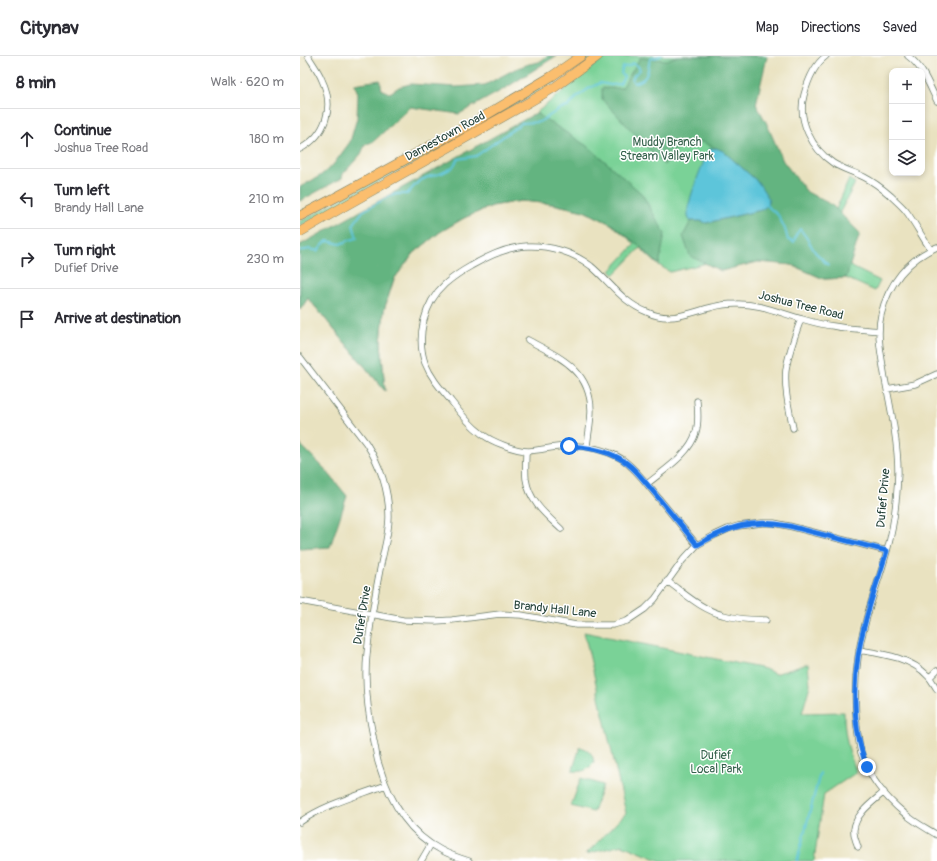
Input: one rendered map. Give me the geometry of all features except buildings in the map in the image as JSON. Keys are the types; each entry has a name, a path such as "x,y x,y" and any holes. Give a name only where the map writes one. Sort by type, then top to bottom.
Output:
{"main road":[{"name":"Darnestown Road","path":"300,216 478,120 552,76 581,56"},
{"name":"Darnestown Road","path":"300,232 555,87 598,56"}],"street":[{"path":"300,149 307,146 314,140 323,126 329,108 329,100 323,80 308,56"},
{"path":"826,56 814,69 802,99 802,115 811,139 817,148 833,163 866,178 890,195 906,211 931,250"},
{"path":"908,56 913,59 924,73 937,101"},
{"name":"Joshua Tree Road","path":"697,545 647,484 621,459 608,453 587,447 569,446 526,451 491,440 471,425 434,380 426,364 422,348 422,332 426,312 432,299 444,284 486,257 507,249 525,246 549,247 579,259 590,266 625,300 648,313 669,317 716,306 735,304 752,305 833,326 879,331"},
{"name":"Dufief Drive","path":"937,247 919,256 898,276 885,298 882,310 879,331 880,348 896,439 898,472 896,511 887,551 866,619 859,650 855,691 855,714 858,736 861,752 867,767 891,801 906,814 937,835"},
{"path":"793,428 787,395 786,370 792,344 801,318"},
{"path":"528,340 561,358 573,367 584,381 589,394 591,410 587,447"},
{"name":"Dufief Drive","path":"300,357 375,457 382,474 388,498 389,517 372,614 366,677 368,705 378,764 390,794 403,818 415,831 440,850 452,856 469,861"},
{"path":"887,389 915,384 937,374"},
{"path":"647,484 679,458 687,450 694,439 699,417 698,401"},
{"path":"526,451 526,480 528,489 540,510 561,529"},
{"name":"Brandy Hall Lane","path":"300,601 403,620 452,620 500,614 576,625 613,624 627,621 645,609 655,599 683,560 697,545 728,529 762,523 774,523 887,551"},
{"path":"667,582 711,611 722,615 743,619 766,620"},
{"path":"859,650 888,655 904,660 922,670 930,677 937,689"},
{"path":"930,677 937,670"},
{"path":"300,822 323,808 386,785"},
{"path":"858,847 854,830 856,821 864,810 884,792"},
{"path":"421,861 431,844"}],"green space":[{"path":"548,56 556,56 504,89 459,114 410,107 374,141 365,145 361,154 343,174 342,178 300,201 300,187 320,176 333,165 350,142 357,118 358,93 354,84 380,80 382,90 390,93 399,87 410,84 456,87 485,85 515,69 539,62"},
{"path":"588,56 593,56 563,77 507,111 300,226 300,221 509,106"},
{"name":"Muddy Branch Stream Valley Park","path":"606,56 767,56 757,84 756,116 782,179 835,212 849,179 855,183 839,214 850,266 880,281 875,291 846,278 824,279 775,258 719,260 670,272 657,264 640,248 614,275 610,271 635,244 611,224 584,211 553,204 521,201 492,206 464,218 440,232 414,253 394,279 384,310 381,343 385,391 308,298 300,310 300,250 540,115 536,113"},
{"path":"678,56 767,57 756,104 766,122 783,161 807,192 832,205 860,233 846,278 824,279 792,265 758,262 721,271 690,256 683,236 691,221 701,221 707,223 761,210 758,182 723,151 702,142 679,146 664,165 602,99 602,88 622,88 640,58 667,60"},
{"path":"536,113 590,148 642,194 665,234 659,265 636,243 611,224 584,211 553,204 521,201 492,206 464,218 440,232 414,253 394,279 384,310 381,343 385,391 308,298 300,310 300,245"},
{"path":"300,444 325,469 347,496 330,547 300,549"},
{"name":"Dufief Local Park","path":"584,632 765,669 775,674 808,664 810,685 802,713 844,712 847,743 857,772 824,794 814,861 661,861 622,845 586,854 626,813"},
{"path":"580,747 590,752 594,763 585,770 573,771 573,769"},
{"path":"581,778 603,785 593,812 571,806"}],"water":[{"path":"716,148 723,151 758,182 769,199 767,206 761,210 706,223 689,220 689,206 694,186 708,152 710,149"}],"waterway":[{"path":"300,251 310,249 318,251 324,243 328,241 340,244 357,238 353,225 363,211 388,197 396,194 407,194 419,181 452,168 458,159 476,156 522,123 539,122 561,108 568,107 577,97 600,83 611,85 620,84 624,77 621,73 623,67 629,66 633,63 638,66 640,70 634,75 632,80 634,83 642,80 648,72 650,59 661,56"},
{"path":"767,206 778,215 785,229 788,240 794,242 800,229 815,252 828,265"},
{"path":"797,861 820,773"}],"route":[{"path":"569,446 587,447 608,453 621,459 647,484 697,545 715,535 738,526 774,523 887,551 866,619 859,650 855,691 855,714 858,736 861,752 867,767"}]}
